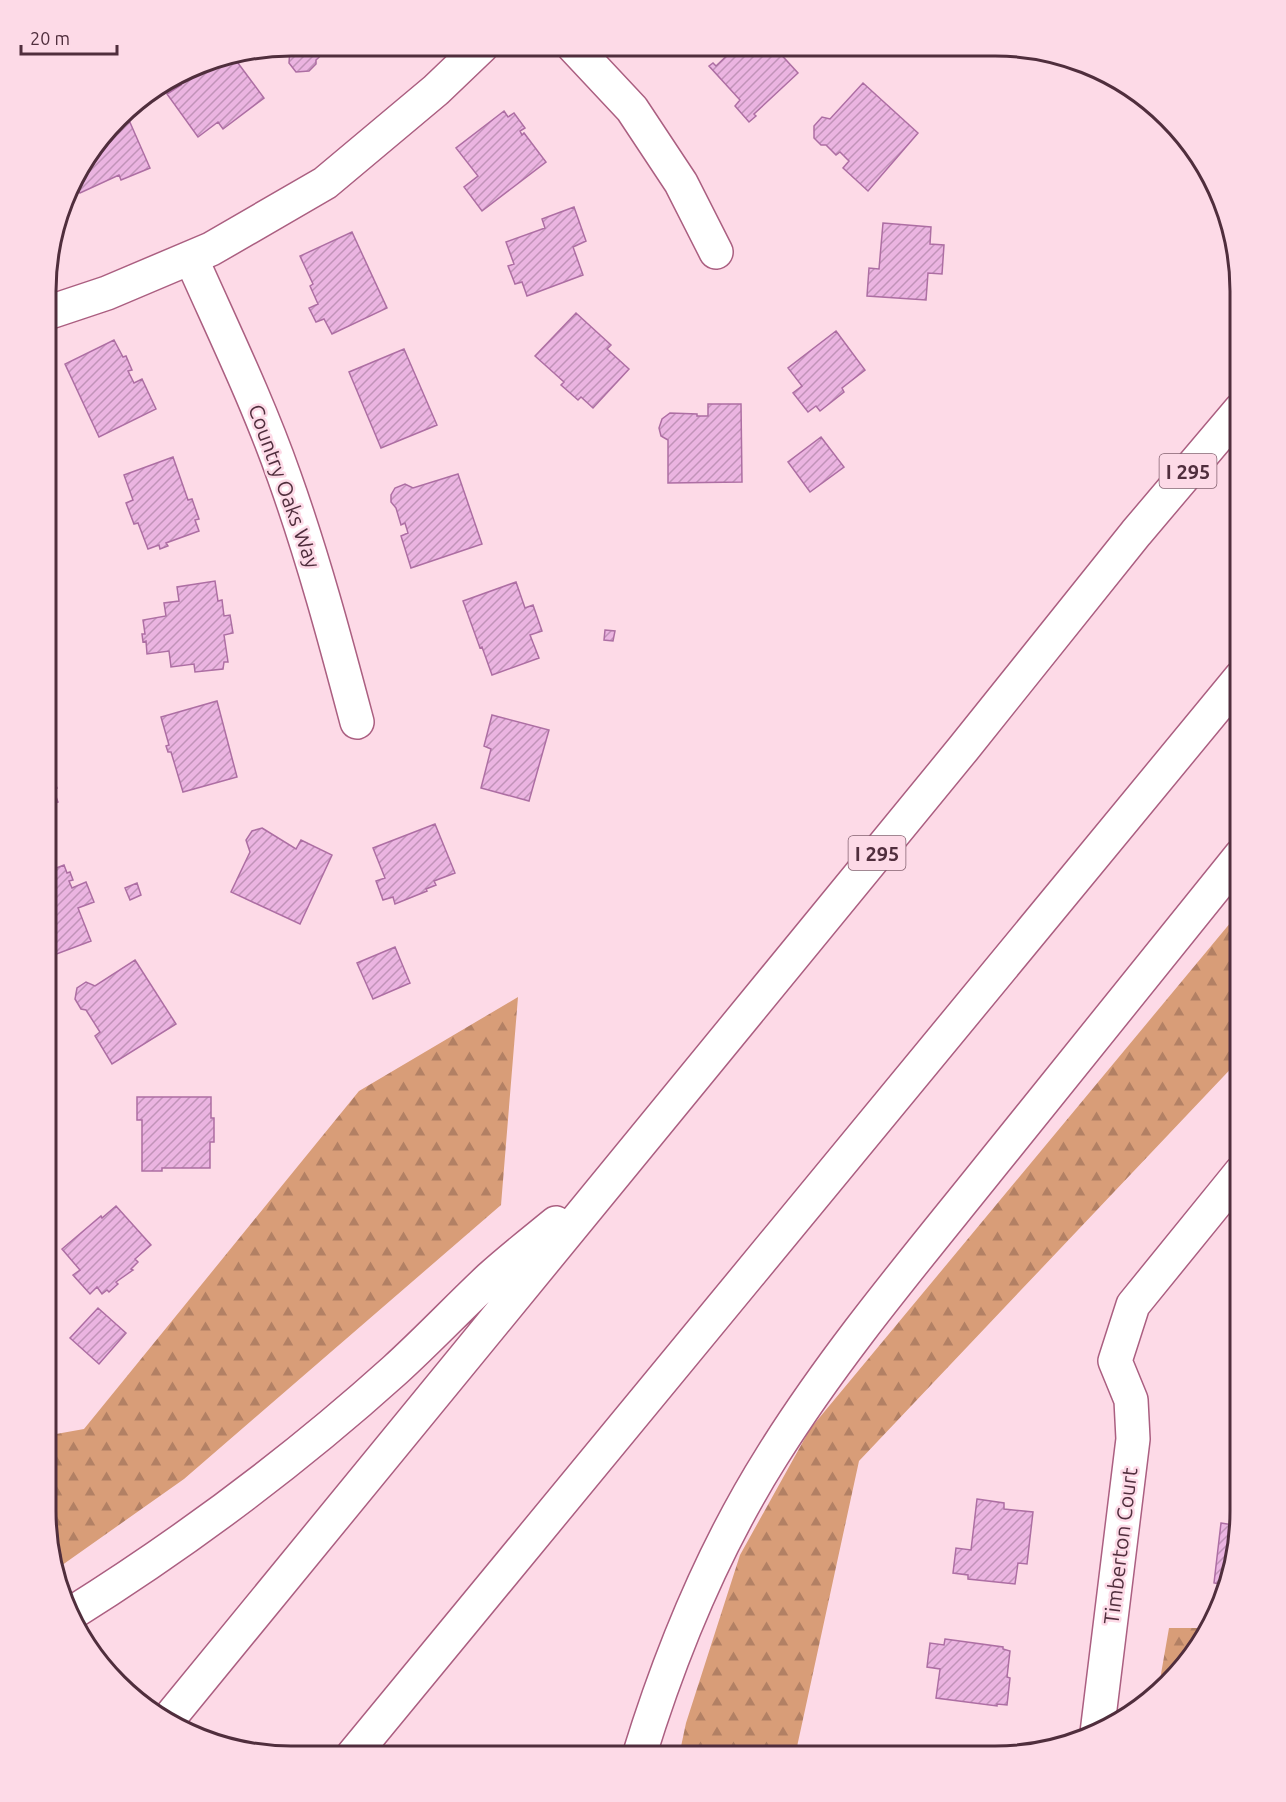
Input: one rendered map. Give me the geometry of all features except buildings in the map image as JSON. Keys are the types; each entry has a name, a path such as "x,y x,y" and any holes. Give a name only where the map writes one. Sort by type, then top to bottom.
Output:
{"main road":[{"path":"56,310 107,292 211,249 325,183 436,90 472,56"},
{"path":"582,56 632,109 681,183 716,252"},
{"name":"Country Oaks Way","path":"191,258 284,476 321,586 357,722"},
{"name":"I 295","path":"617,1171 963,749 1136,533 1231,421"},
{"path":"360,1746 1231,689"},
{"path":"642,1746 654,1707 691,1614 723,1543 771,1456 835,1363 895,1284 1231,867"},
{"path":"77,1610 119,1584 205,1524 294,1455 395,1370 491,1278 617,1171"},
{"path":"172,1715 617,1171"},
{"name":"Timberton Court","path":"1098,1722 1133,1439 1131,1400 1115,1361 1133,1305 1231,1184"}],"green space":[{"path":"1231,922 1231,1069 859,1461 797,1746 681,1746 686,1723 740,1555 810,1429"},
{"path":"518,997 501,1205 184,1479 62,1565 56,1527 56,1434 84,1429 359,1091"},
{"path":"1169,1628 1200,1628 1182,1655 1160,1680"}]}
